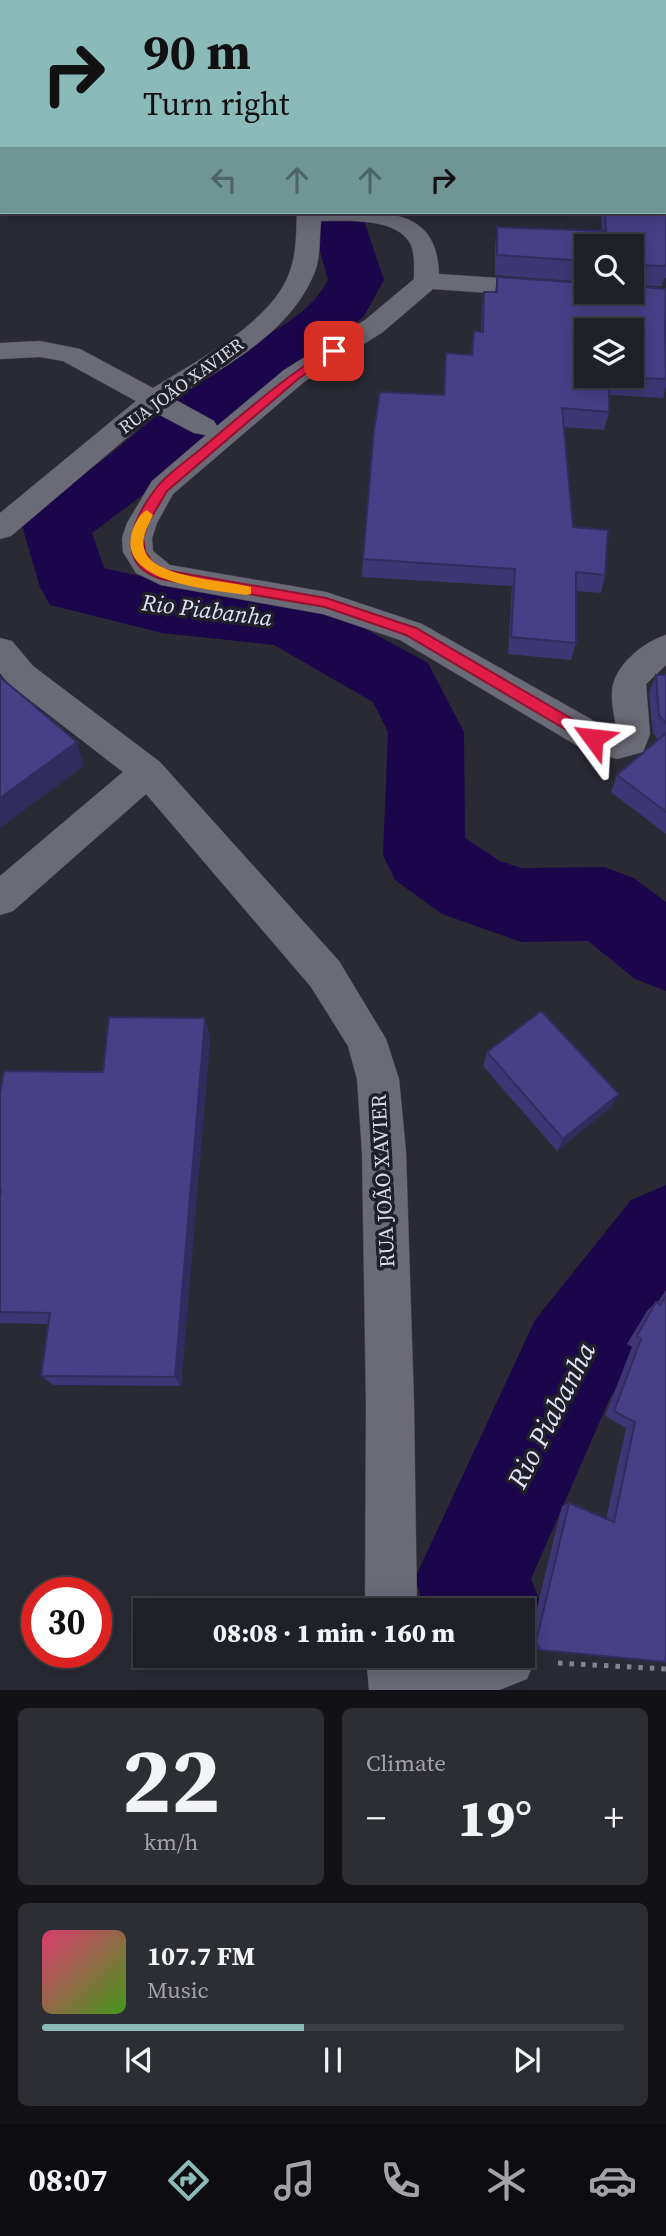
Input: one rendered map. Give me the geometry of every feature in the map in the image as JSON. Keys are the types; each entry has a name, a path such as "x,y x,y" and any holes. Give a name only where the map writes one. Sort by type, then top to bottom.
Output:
{"street":[{"name":"RUA JOÃO XAVIER","path":"0,529 273,319 302,274 314,214"},
{"path":"361,214 413,231 421,239 425,251 427,281"},
{"path":"574,291 427,281 374,326 294,376 162,488 142,523 137,538 138,552 147,565 161,574 326,603 411,632 593,738 615,746 631,742 635,731 628,684 642,667 666,647"},
{"path":"0,351 40,349 71,355 204,427"},
{"name":"RUA JOÃO XAVIER","path":"0,650 21,675 148,772 325,974 366,1039 378,1079 385,1178 391,1598"},
{"path":"0,899 148,772"},
{"path":"394,1668 396,1690"},
{"path":"421,1690 485,1668"}],"path":[{"path":"535,1662 666,1669"}],"building":[{"path":"605,214 666,214 666,266 644,265 644,234 574,234 574,260 497,255 497,227 606,231"},
{"path":"497,277 574,282 574,304 644,304 644,287 666,289 666,379 644,378 644,318 574,318 574,388 609,388 609,412 562,408 573,527 608,530 605,575 576,572 576,643 511,637 515,569 363,559 374,429 380,392 444,395 446,353 472,355 474,331 483,332 484,292 497,292"},
{"path":"656,675 666,675 666,723 659,715"},
{"path":"0,677 77,742 0,798"},
{"path":"666,733 666,812 617,775"},
{"path":"541,1011 619,1094 563,1139 487,1052"},
{"path":"109,1017 205,1018 175,1377 41,1376 50,1313 0,1312 0,1093 4,1071 103,1072"},
{"path":"666,1296 666,1662 540,1650 536,1642 569,1503 614,1522 635,1422 614,1411 641,1339 637,1336 656,1302 660,1305"}],"waterway":[{"name":"Rio Piabanha","path":"336,214 356,280 344,304 300,340 242,377 125,476 56,526 75,587 162,607 289,620 402,683 426,732 424,855 472,888 521,905 604,904 666,952"},
{"name":"Rio Piabanha","path":"480,1598 473,1578 573,1358 666,1235"}],"slow traffic":[{"path":"147,515 137,538 138,552 147,565 161,574 246,591"}],"route":[{"path":"334,351 294,376 162,488 142,523 137,538 138,552 147,565 161,574 326,603 380,619 411,632 593,738"}]}
